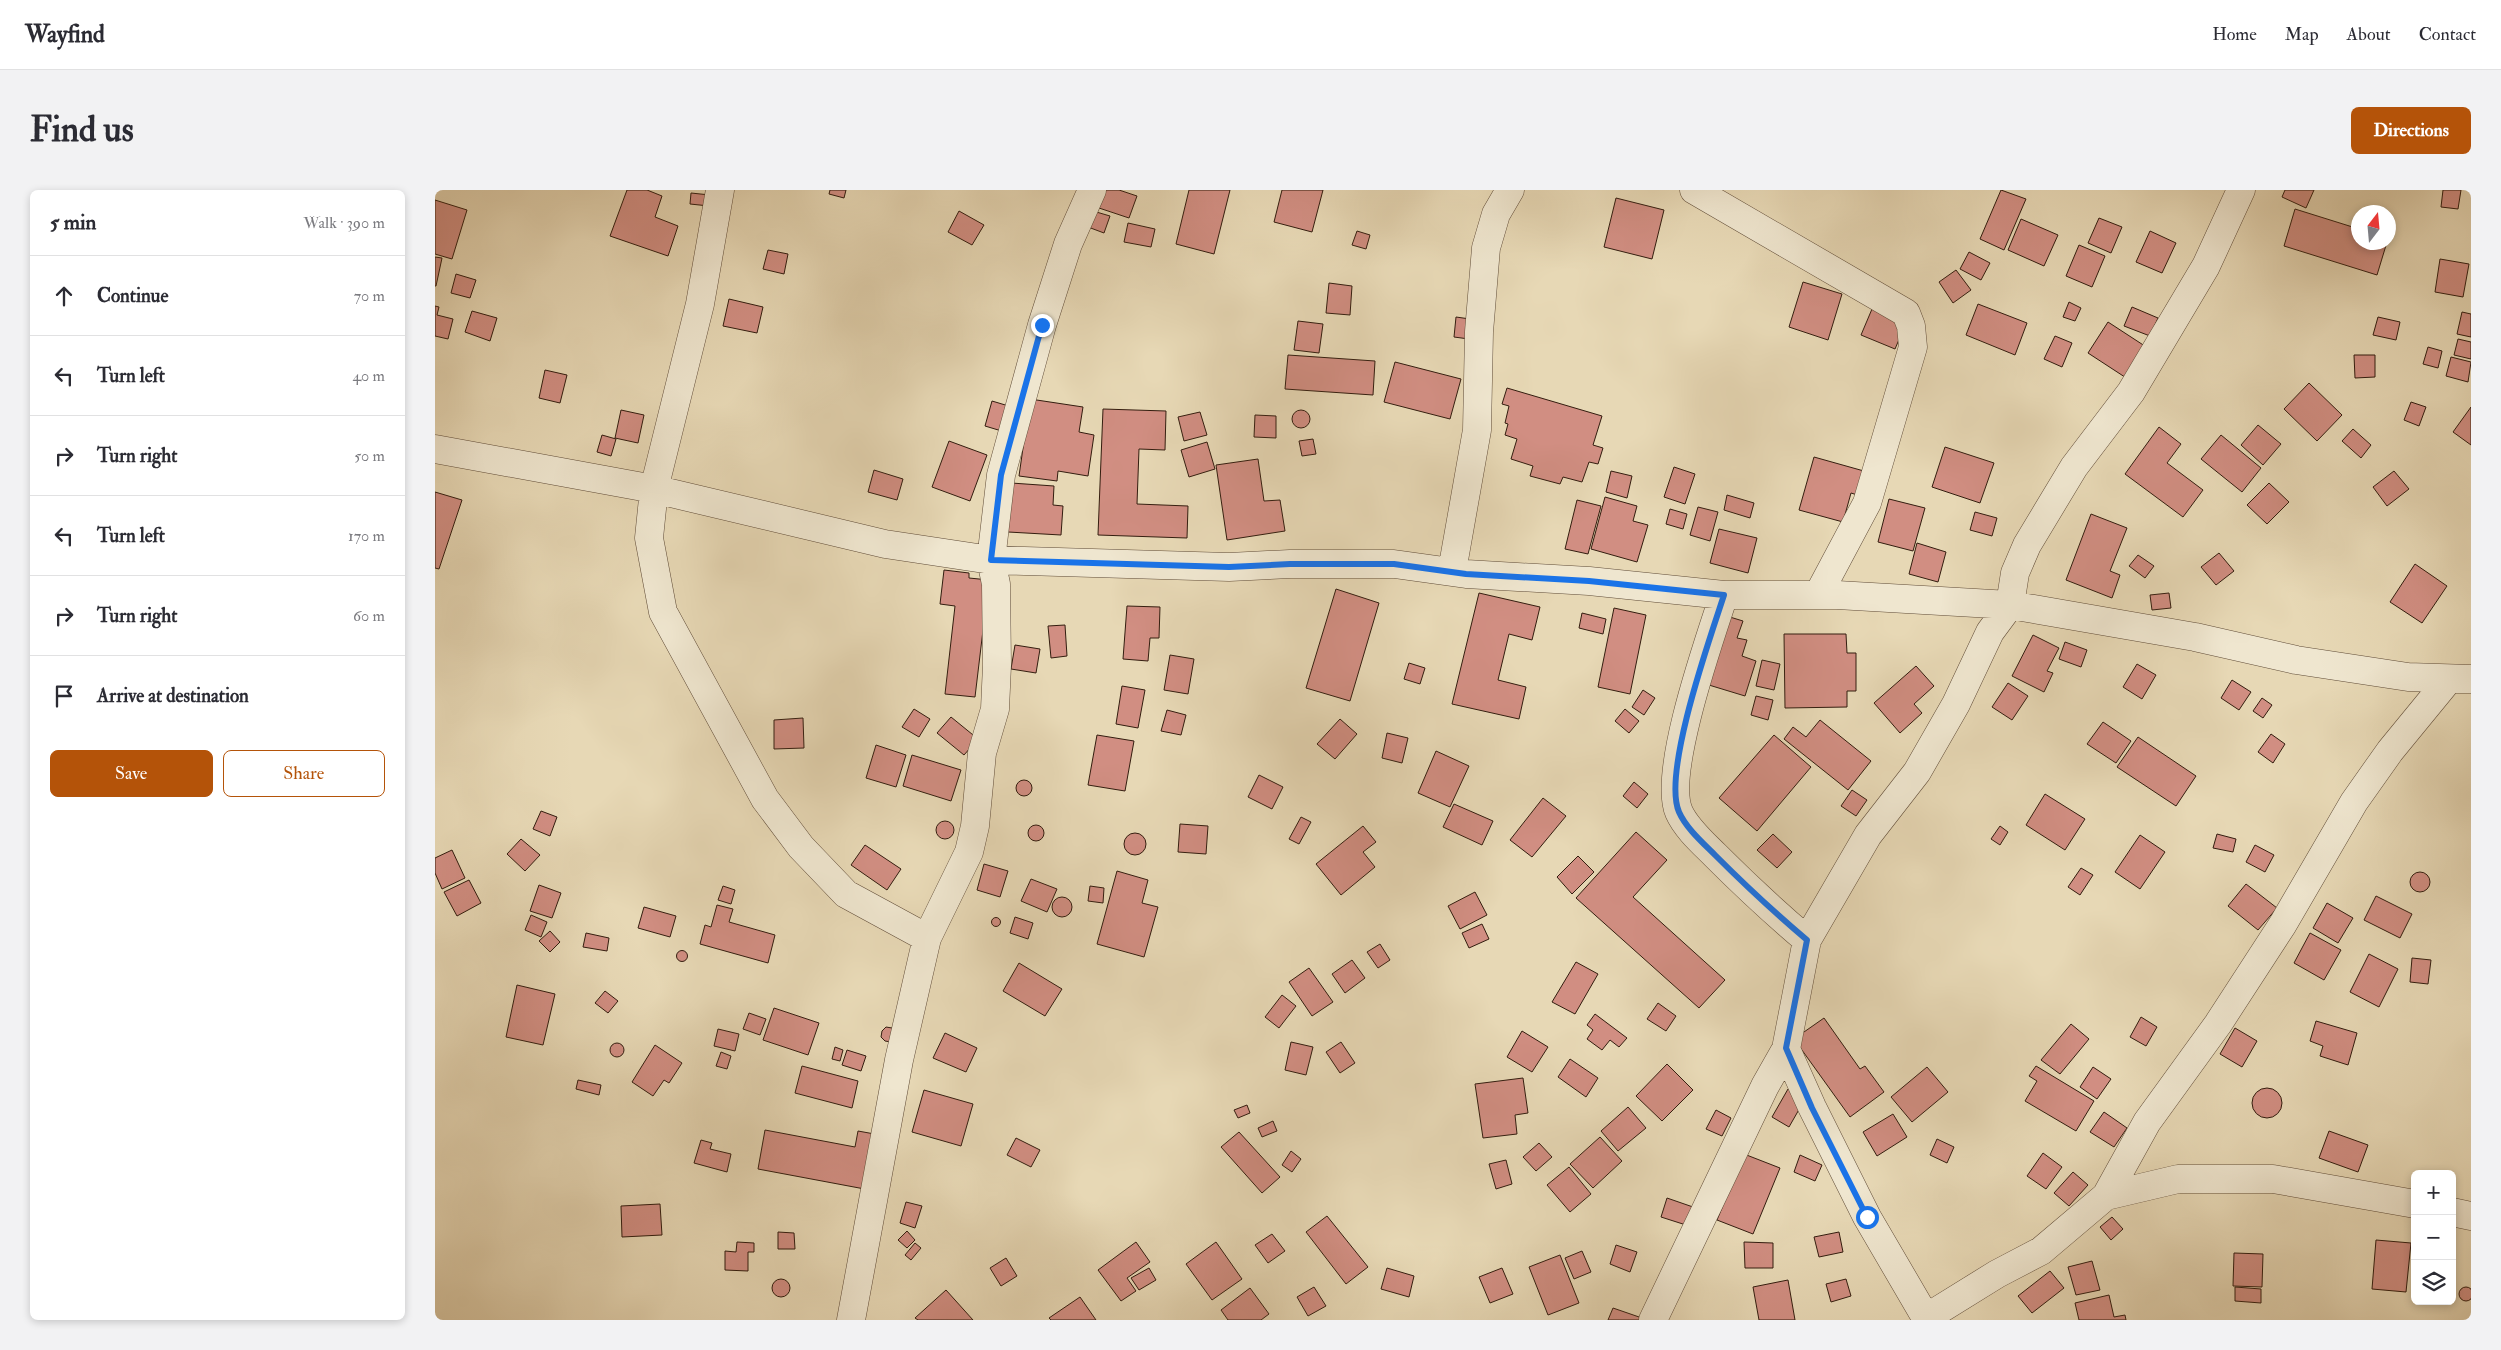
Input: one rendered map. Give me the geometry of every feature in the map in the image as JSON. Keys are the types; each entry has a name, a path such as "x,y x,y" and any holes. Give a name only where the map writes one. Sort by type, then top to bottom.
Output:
{"street":[{"path":"720,190 699,304 654,489 649,538 663,612 765,800 801,847 847,894 927,938"},
{"path":"851,1320 899,1060 927,938 969,852 975,826 982,753 995,710 997,665 996,584 991,560 1001,475 1042,325 1068,244 1092,190"},
{"path":"1452,571 1477,430 1479,332 1486,248 1497,214 1510,190"},
{"path":"1694,190 1905,313 1911,326 1913,347 1867,503 1818,594"},
{"path":"1653,1320 1765,1086 1786,1048 1807,940 1868,835 1917,772 1955,704 1990,632 2011,605 2015,573 2027,545 2074,466 2131,392 2206,266 2241,190"},
{"path":"435,449 654,489 885,544 991,560 1229,567 1290,564 1394,564 1466,574 1589,581 1724,595 1818,594 2011,605 2195,637 2296,660 2408,677 2460,679"},
{"path":"1724,595 1700,665 1690,704 1675,778 1679,812 1697,836 1741,881 1807,940"},
{"path":"1786,1048 1812,1108 1867,1217 1926,1319 1997,1274 2041,1251 2106,1196 2147,1122 2218,1024 2283,924 2354,802 2390,751 2460,679"},
{"path":"2106,1196 2178,1179 2273,1180 2411,1203"},
{"path":"2456,1213 2471,1216"}],"building":[{"path":"627,190 647,190 662,196 655,217 678,226 668,256 610,236"},
{"path":"830,190 846,190 844,198 829,194"},
{"path":"1102,190 1119,190 1137,196 1129,218 1096,207"},
{"path":"1189,190 1230,190 1214,254 1176,244"},
{"path":"1282,190 1323,190 1312,232 1274,222"},
{"path":"2001,190 2026,199 2004,250 1980,239"},
{"path":"2285,190 2314,190 2306,208 2282,197"},
{"path":"2443,190 2461,190 2458,209 2441,207"},
{"path":"691,193 710,195 709,206 690,204"},
{"path":"1616,198 1664,210 1652,259 1604,247"},
{"path":"435,200 467,210 452,259 435,254"},
{"path":"2295,209 2351,226 2351,250 2385,250 2377,275 2284,246"},
{"path":"959,211 984,225 972,245 948,232"},
{"path":"1093,211 1110,216 1104,233 1088,227"},
{"path":"2099,218 2122,227 2111,253 2088,243"},
{"path":"2021,219 2058,235 2044,266 2008,250"},
{"path":"1128,223 1155,229 1151,247 1124,242"},
{"path":"1357,231 1370,235 1366,249 1352,245"},
{"path":"2150,231 2176,243 2162,273 2136,262"},
{"path":"2079,245 2105,256 2092,287 2066,276"},
{"path":"768,250 788,254 784,274 763,269"},
{"path":"1969,252 1990,263 1981,280 1960,269"},
{"path":"435,257 442,258 436,286 435,286"},
{"path":"2440,259 2469,264 2463,297 2435,292"},
{"path":"1956,270 1971,290 1953,303 1939,282"},
{"path":"456,274 476,280 470,298 451,293"},
{"path":"1803,282 1842,294 1828,340 1789,327"},
{"path":"1329,283 1352,286 1350,315 1326,313"},
{"path":"729,299 763,307 757,333 723,326"},
{"path":"2069,302 2081,308 2075,321 2063,317"},
{"path":"1978,304 2027,323 2015,355 1966,335"},
{"path":"435,306 439,307 437,315 453,319 448,339 435,336"},
{"path":"2132,307 2158,318 2150,336 2124,326"},
{"path":"1872,309 1906,323 1895,349 1861,335"},
{"path":"472,311 497,318 490,341 465,332"},
{"path":"2462,312 2471,314 2471,337 2457,334"},
{"path":"1456,317 1470,319 1469,339 1454,337"},
{"path":"2378,317 2400,322 2396,340 2373,335"},
{"path":"1298,321 1323,324 1319,353 1294,350"},
{"path":"2108,322 2154,352 2134,383 2088,353"},
{"path":"2055,336 2072,343 2062,367 2044,359"},
{"path":"2458,339 2471,342 2471,359 2454,355"},
{"path":"2428,347 2442,351 2438,368 2423,364"},
{"path":"1288,355 1375,361 1373,395 1285,389"},
{"path":"2354,355 2375,355 2375,377 2355,378"},
{"path":"2451,357 2471,362 2468,382 2446,376"},
{"path":"1395,362 1461,379 1450,419 1384,402"},
{"path":"545,370 567,375 560,403 539,398"},
{"path":"2309,383 2342,415 2317,441 2284,409"},
{"path":"1507,388 1602,416 1593,445 1603,448 1598,464 1589,462 1582,482 1563,477 1560,484 1530,476 1533,466 1511,459 1517,439 1505,435 1508,424 1505,423 1509,406 1502,404"},
{"path":"1030,399 1083,407 1079,432 1094,435 1088,476 1058,471 1057,481 1019,476"},
{"path":"992,401 1012,407 1005,432 985,426"},
{"path":"2411,402 2426,407 2419,426 2404,420"},
{"path":"2471,407 2471,445 2453,432"},
{"path":"1103,409 1166,411 1165,450 1139,449 1137,504 1188,506 1187,538 1098,535"},
{"path":"621,410 644,415 638,443 615,438"},
{"path":"1297,410 1305,410 1310,415 1308,426 1297,428 1292,423 1292,415"},
{"path":"1200,412 1207,435 1184,441 1178,417"},
{"path":"1255,415 1276,416 1276,438 1254,437"},
{"path":"2258,425 2281,444 2263,465 2241,445"},
{"path":"2159,427 2181,444 2167,463 2203,490 2183,517 2125,474"},
{"path":"2353,429 2371,445 2361,458 2342,441"},
{"path":"602,435 616,439 611,456 597,452"},
{"path":"2221,435 2261,468 2242,492 2201,459"},
{"path":"1313,439 1316,454 1302,456 1299,441"},
{"path":"949,441 987,455 970,501 932,487"},
{"path":"1207,442 1215,469 1189,477 1181,450"},
{"path":"1945,447 1994,463 1980,503 1932,487"},
{"path":"1814,457 1871,473 1864,497 1851,493 1843,522 1799,510"},
{"path":"1258,459 1264,501 1280,500 1285,531 1227,540 1216,465"},
{"path":"1674,467 1695,474 1685,504 1664,497"},
{"path":"874,470 903,479 897,500 868,492"},
{"path":"1611,471 1632,476 1627,498 1606,492"},
{"path":"2394,471 2409,489 2387,506 2373,487"},
{"path":"1011,483 1054,486 1053,505 1063,506 1061,535 1008,532"},
{"path":"2269,483 2289,502 2267,524 2247,505"},
{"path":"435,492 462,500 439,569 435,568"},
{"path":"1727,495 1754,503 1750,518 1724,510"},
{"path":"1605,497 1637,506 1633,521 1648,525 1637,562 1591,549"},
{"path":"1889,499 1925,508 1913,551 1878,542"},
{"path":"1577,500 1601,506 1588,554 1565,549"},
{"path":"1698,507 1718,512 1710,541 1690,535"},
{"path":"1670,509 1687,514 1683,529 1666,524"},
{"path":"1975,512 1997,518 1992,536 1970,530"},
{"path":"2091,514 2127,528 2110,571 2120,575 2112,598 2066,580"},
{"path":"1719,529 1757,538 1748,573 1710,563"},
{"path":"1917,543 1946,552 1938,582 1909,574"},
{"path":"2219,553 2234,571 2216,585 2201,567"},
{"path":"2138,555 2154,566 2145,578 2129,566"},
{"path":"2415,564 2447,586 2422,623 2390,602"},
{"path":"944,570 969,573 969,578 989,580 975,697 945,694 955,606 940,604"},
{"path":"1336,589 1379,603 1350,701 1306,688"},
{"path":"1479,593 1540,607 1532,640 1509,634 1498,680 1526,687 1519,719 1452,704"},
{"path":"2169,593 2171,608 2152,610 2150,595"},
{"path":"1127,606 1160,607 1159,638 1150,638 1148,661 1123,659"},
{"path":"1614,608 1646,615 1630,694 1598,687"},
{"path":"1582,613 1606,619 1603,634 1579,628"},
{"path":"1720,614 1743,621 1737,638 1747,640 1742,656 1756,661 1745,696 1699,682"},
{"path":"1065,625 1067,656 1051,658 1048,626"},
{"path":"1784,634 1846,634 1847,653 1856,653 1856,691 1847,691 1847,707 1785,708"},
{"path":"2033,635 2059,648 2047,671 2053,673 2044,692 2012,676"},
{"path":"2065,642 2087,650 2081,667 2059,659"},
{"path":"1015,645 1040,649 1036,673 1011,669"},
{"path":"1170,655 1194,659 1188,694 1164,690"},
{"path":"1762,660 1780,664 1774,690 1756,686"},
{"path":"1409,663 1425,668 1420,684 1404,679"},
{"path":"2137,664 2156,675 2142,699 2123,687"},
{"path":"1916,666 1934,686 1914,704 1922,713 1900,733 1874,703"},
{"path":"2232,680 2251,692 2239,710 2221,698"},
{"path":"2008,683 2028,696 2012,720 1992,707"},
{"path":"1122,686 1145,690 1138,728 1116,724"},
{"path":"1643,690 1655,698 1644,715 1632,707"},
{"path":"1756,696 1773,700 1768,720 1751,715"},
{"path":"2262,698 2272,705 2263,718 2253,711"},
{"path":"914,709 930,719 919,737 902,727"},
{"path":"1625,709 1639,721 1629,733 1615,721"},
{"path":"1167,710 1186,715 1181,735 1161,731"},
{"path":"951,717 978,739 964,755 937,733"},
{"path":"803,718 804,748 774,749 774,720"},
{"path":"1340,719 1357,734 1335,759 1317,744"},
{"path":"1820,720 1871,761 1848,790 1784,739 1793,727 1806,737"},
{"path":"2103,722 2131,741 2116,763 2087,744"},
{"path":"1387,733 1408,738 1402,763 1382,758"},
{"path":"2271,734 2285,744 2273,763 2258,752"},
{"path":"1097,735 1134,741 1125,791 1088,785"},
{"path":"1774,735 1811,767 1757,831 1719,798"},
{"path":"2138,737 2196,776 2176,806 2117,767"},
{"path":"876,745 906,755 896,787 866,778"},
{"path":"1436,751 1469,766 1450,807 1418,793"},
{"path":"912,755 961,770 951,801 903,786"},
{"path":"1259,775 1283,787 1272,809 1248,797"},
{"path":"1021,780 1027,780 1032,785 1030,794 1021,796 1016,791 1016,785"},
{"path":"1634,782 1648,794 1637,808 1623,796"},
{"path":"1852,790 1867,800 1856,816 1841,806"},
{"path":"2045,794 2085,819 2065,850 2026,825"},
{"path":"1543,798 1566,816 1532,857 1510,840"},
{"path":"1454,804 1493,821 1482,845 1443,827"},
{"path":"541,811 557,817 550,836 533,829"},
{"path":"1301,817 1311,822 1299,844 1289,839"},
{"path":"945,821 951,824 954,830 951,836 945,839 939,836 936,830 939,824"},
{"path":"1180,824 1208,826 1206,854 1178,852"},
{"path":"1036,825 1042,827 1044,833 1042,839 1036,841 1030,839 1028,833 1030,827"},
{"path":"1363,826 1376,842 1363,852 1375,867 1341,895 1316,864"},
{"path":"2000,826 2008,832 2000,845 1991,839"},
{"path":"1636,832 1667,860 1633,897 1725,980 1699,1008 1576,898"},
{"path":"1135,833 1143,836 1146,844 1143,852 1135,855 1127,852 1124,844 1127,836"},
{"path":"1773,834 1792,852 1777,868 1757,850"},
{"path":"2217,834 2236,839 2233,852 2213,848"},
{"path":"2140,835 2165,852 2140,889 2115,872"},
{"path":"521,839 540,855 525,871 507,854"},
{"path":"865,845 901,869 887,890 851,865"},
{"path":"2255,845 2274,855 2265,872 2246,862"},
{"path":"452,850 465,878 442,889 435,873 435,858"},
{"path":"1578,856 1594,872 1572,894 1557,877"},
{"path":"984,864 1008,871 1000,897 977,890"},
{"path":"2081,868 2093,875 2080,895 2068,887"},
{"path":"1117,871 1148,880 1142,903 1158,907 1144,957 1097,944"},
{"path":"2420,872 2427,875 2430,882 2427,889 2420,892 2413,889 2410,882 2413,875"},
{"path":"1031,879 1057,889 1047,912 1021,901"},
{"path":"469,880 481,903 457,916 444,892"},
{"path":"2246,884 2277,908 2258,930 2228,906"},
{"path":"539,885 561,893 552,918 530,911"},
{"path":"723,886 735,890 731,904 718,900"},
{"path":"1090,886 1104,888 1103,903 1088,901"},
{"path":"1475,892 1487,915 1460,929 1448,906"},
{"path":"2376,896 2412,914 2400,938 2364,920"},
{"path":"1062,897 1069,900 1072,907 1069,914 1062,917 1055,914 1052,907 1055,900"},
{"path":"2327,903 2353,918 2338,943 2313,928"},
{"path":"717,905 733,909 729,922 775,935 768,963 700,944 705,925 711,927"},
{"path":"644,907 676,916 670,937 638,928"},
{"path":"531,915 547,922 541,937 525,930"},
{"path":"996,917 1001,922 996,927 991,922"},
{"path":"1015,917 1033,923 1028,939 1010,933"},
{"path":"1482,924 1489,939 1469,948 1462,933"},
{"path":"550,931 560,942 550,952 539,941"},
{"path":"586,933 609,938 607,951 583,947"},
{"path":"2310,933 2341,950 2324,980 2294,963"},
{"path":"1380,944 1390,960 1378,968 1367,952"},
{"path":"680,951 684,951 687,956 686,960 680,961 677,958 677,954"},
{"path":"2369,954 2398,969 2379,1007 2350,992"},
{"path":"2412,958 2431,960 2428,984 2410,982"},
{"path":"1352,960 1365,978 1345,993 1332,974"},
{"path":"1576,962 1598,974 1575,1014 1552,1002"},
{"path":"1019,963 1062,989 1045,1016 1003,991"},
{"path":"1309,968 1333,1002 1312,1016 1289,982"},
{"path":"517,985 555,994 543,1045 506,1037"},
{"path":"605,991 618,1001 608,1013 595,1003"},
{"path":"1282,995 1296,1006 1279,1028 1265,1017"},
{"path":"1658,1003 1676,1016 1666,1031 1647,1019"},
{"path":"774,1008 819,1023 808,1055 763,1040"},
{"path":"749,1013 766,1019 760,1035 743,1029"},
{"path":"1595,1014 1627,1038 1619,1047 1610,1040 1602,1050 1587,1039 1593,1030 1587,1025"},
{"path":"2141,1017 2157,1027 2146,1046 2130,1037"},
{"path":"1824,1018 1860,1069 1865,1066 1884,1092 1850,1117 1794,1039"},
{"path":"2316,1021 2357,1033 2348,1065 2320,1056 2323,1046 2310,1041"},
{"path":"2071,1024 2089,1039 2060,1074 2041,1060"},
{"path":"886,1027 892,1028 896,1032 891,1042 885,1041 881,1037 882,1031"},
{"path":"2235,1028 2257,1041 2242,1067 2220,1054"},
{"path":"718,1029 739,1034 735,1051 714,1046"},
{"path":"1522,1031 1548,1047 1532,1072 1507,1057"},
{"path":"945,1033 977,1048 966,1072 933,1058"},
{"path":"1291,1042 1313,1047 1306,1075 1285,1070"},
{"path":"1341,1042 1355,1063 1340,1073 1326,1052"},
{"path":"614,1043 620,1043 624,1050 620,1057 614,1057 610,1053 610,1047"},
{"path":"655,1045 682,1063 669,1083 664,1080 653,1096 632,1082"},
{"path":"835,1047 843,1050 840,1061 832,1059"},
{"path":"847,1050 866,1056 861,1071 842,1065"},
{"path":"721,1052 731,1056 727,1069 716,1066"},
{"path":"1570,1059 1598,1078 1586,1097 1558,1077"},
{"path":"1667,1064 1693,1090 1662,1121 1636,1096"},
{"path":"802,1066 858,1081 852,1108 795,1093"},
{"path":"2036,1066 2094,1101 2076,1131 2025,1101 2037,1081 2029,1076"},
{"path":"1927,1067 1948,1092 1912,1122 1891,1097"},
{"path":"2093,1067 2111,1079 2097,1099 2080,1087"},
{"path":"1523,1078 1528,1113 1515,1115 1517,1134 1483,1138 1475,1084"},
{"path":"578,1080 601,1085 599,1095 576,1089"},
{"path":"2267,1088 2278,1092 2282,1103 2278,1114 2267,1118 2256,1114 2252,1103 2256,1092"},
{"path":"1788,1089 1805,1099 1789,1127 1772,1117"},
{"path":"924,1090 973,1104 961,1146 912,1132"},
{"path":"1247,1105 1250,1113 1238,1118 1234,1110"},
{"path":"1628,1107 1646,1128 1618,1151 1601,1131"},
{"path":"1716,1110 1731,1118 1722,1136 1706,1129"},
{"path":"2104,1112 2127,1128 2114,1147 2090,1132"},
{"path":"1893,1114 1907,1137 1877,1156 1863,1132"},
{"path":"1273,1121 1277,1131 1262,1137 1258,1128"},
{"path":"765,1130 855,1147 858,1131 880,1135 870,1190 758,1169"},
{"path":"2329,1131 2368,1145 2358,1172 2319,1158"},
{"path":"1239,1132 1280,1177 1262,1193 1221,1147"},
{"path":"1600,1137 1622,1161 1593,1188 1570,1164"},
{"path":"1016,1138 1040,1150 1031,1167 1007,1155"},
{"path":"1937,1139 1954,1147 1947,1163 1930,1155"},
{"path":"701,1140 712,1143 710,1149 731,1154 727,1172 694,1163"},
{"path":"1539,1143 1552,1157 1536,1171 1523,1157"},
{"path":"1291,1151 1301,1159 1292,1172 1282,1165"},
{"path":"2043,1153 2062,1167 2046,1189 2027,1176"},
{"path":"1744,1154 1780,1168 1753,1234 1717,1220"},
{"path":"1800,1155 1822,1165 1815,1181 1794,1172"},
{"path":"1506,1160 1512,1184 1496,1189 1489,1164"},
{"path":"1569,1167 1591,1194 1570,1212 1547,1185"},
{"path":"2073,1172 2088,1185 2069,1206 2054,1193"},
{"path":"1667,1198 1693,1207 1686,1225 1661,1217"},
{"path":"906,1202 922,1206 915,1228 900,1223"},
{"path":"660,1204 662,1235 622,1237 621,1206"},
{"path":"1327,1216 1368,1267 1346,1284 1306,1232"},
{"path":"2112,1217 2123,1229 2111,1240 2100,1227"},
{"path":"907,1231 915,1240 907,1248 898,1240"},
{"path":"778,1232 794,1233 795,1249 778,1249"},
{"path":"1839,1232 1843,1252 1819,1257 1814,1237"},
{"path":"1272,1234 1285,1251 1268,1263 1255,1245"},
{"path":"2376,1240 2411,1243 2406,1292 2372,1289"},
{"path":"737,1242 754,1243 754,1252 748,1252 748,1271 725,1270 725,1251 736,1252"},
{"path":"1136,1242 1150,1262 1127,1278 1136,1291 1121,1301 1098,1270"},
{"path":"1216,1242 1242,1279 1212,1300 1186,1264"},
{"path":"1744,1242 1773,1243 1773,1268 1745,1268"},
{"path":"915,1243 921,1248 911,1260 905,1255"},
{"path":"1616,1245 1637,1252 1630,1272 1610,1264"},
{"path":"1582,1251 1591,1272 1574,1279 1565,1258"},
{"path":"2234,1253 2263,1254 2262,1287 2233,1286"},
{"path":"1560,1255 1579,1303 1548,1315 1529,1267"},
{"path":"1006,1258 1017,1276 1001,1286 990,1268"},
{"path":"2092,1261 2100,1290 2076,1295 2068,1267"},
{"path":"1149,1268 1156,1280 1139,1290 1131,1278"},
{"path":"1387,1268 1414,1276 1409,1297 1381,1289"},
{"path":"1502,1268 1513,1294 1490,1303 1479,1277"},
{"path":"2050,1271 2064,1288 2032,1313 2018,1296"},
{"path":"781,1279 787,1282 790,1288 787,1294 781,1297 775,1294 772,1288 775,1282"},
{"path":"1846,1279 1851,1296 1831,1302 1826,1284"},
{"path":"1788,1280 1795,1320 1759,1320 1753,1287"},
{"path":"1314,1287 1326,1306 1308,1316 1297,1297"},
{"path":"2235,1287 2261,1289 2261,1303 2235,1301"},
{"path":"2466,1287 2471,1289 2473,1294 2471,1299 2466,1301 2461,1299 2459,1294 2461,1289"},
{"path":"1250,1288 1269,1314 1261,1320 1228,1320 1221,1310"},
{"path":"946,1290 973,1320 918,1320 915,1318"},
{"path":"2109,1295 2114,1317 2125,1315 2126,1320 2079,1320 2075,1303"},
{"path":"1080,1297 1096,1320 1051,1320 1049,1318"},
{"path":"1613,1308 1642,1318 1641,1320 1608,1320"}],"route":[{"path":"1042,325 1001,475 991,560 1229,567 1290,564 1394,564 1466,574 1589,581 1724,595 1700,665 1690,704 1675,778 1675,794 1679,812 1697,836 1741,881 1807,940 1786,1048 1812,1108 1867,1217"}]}
